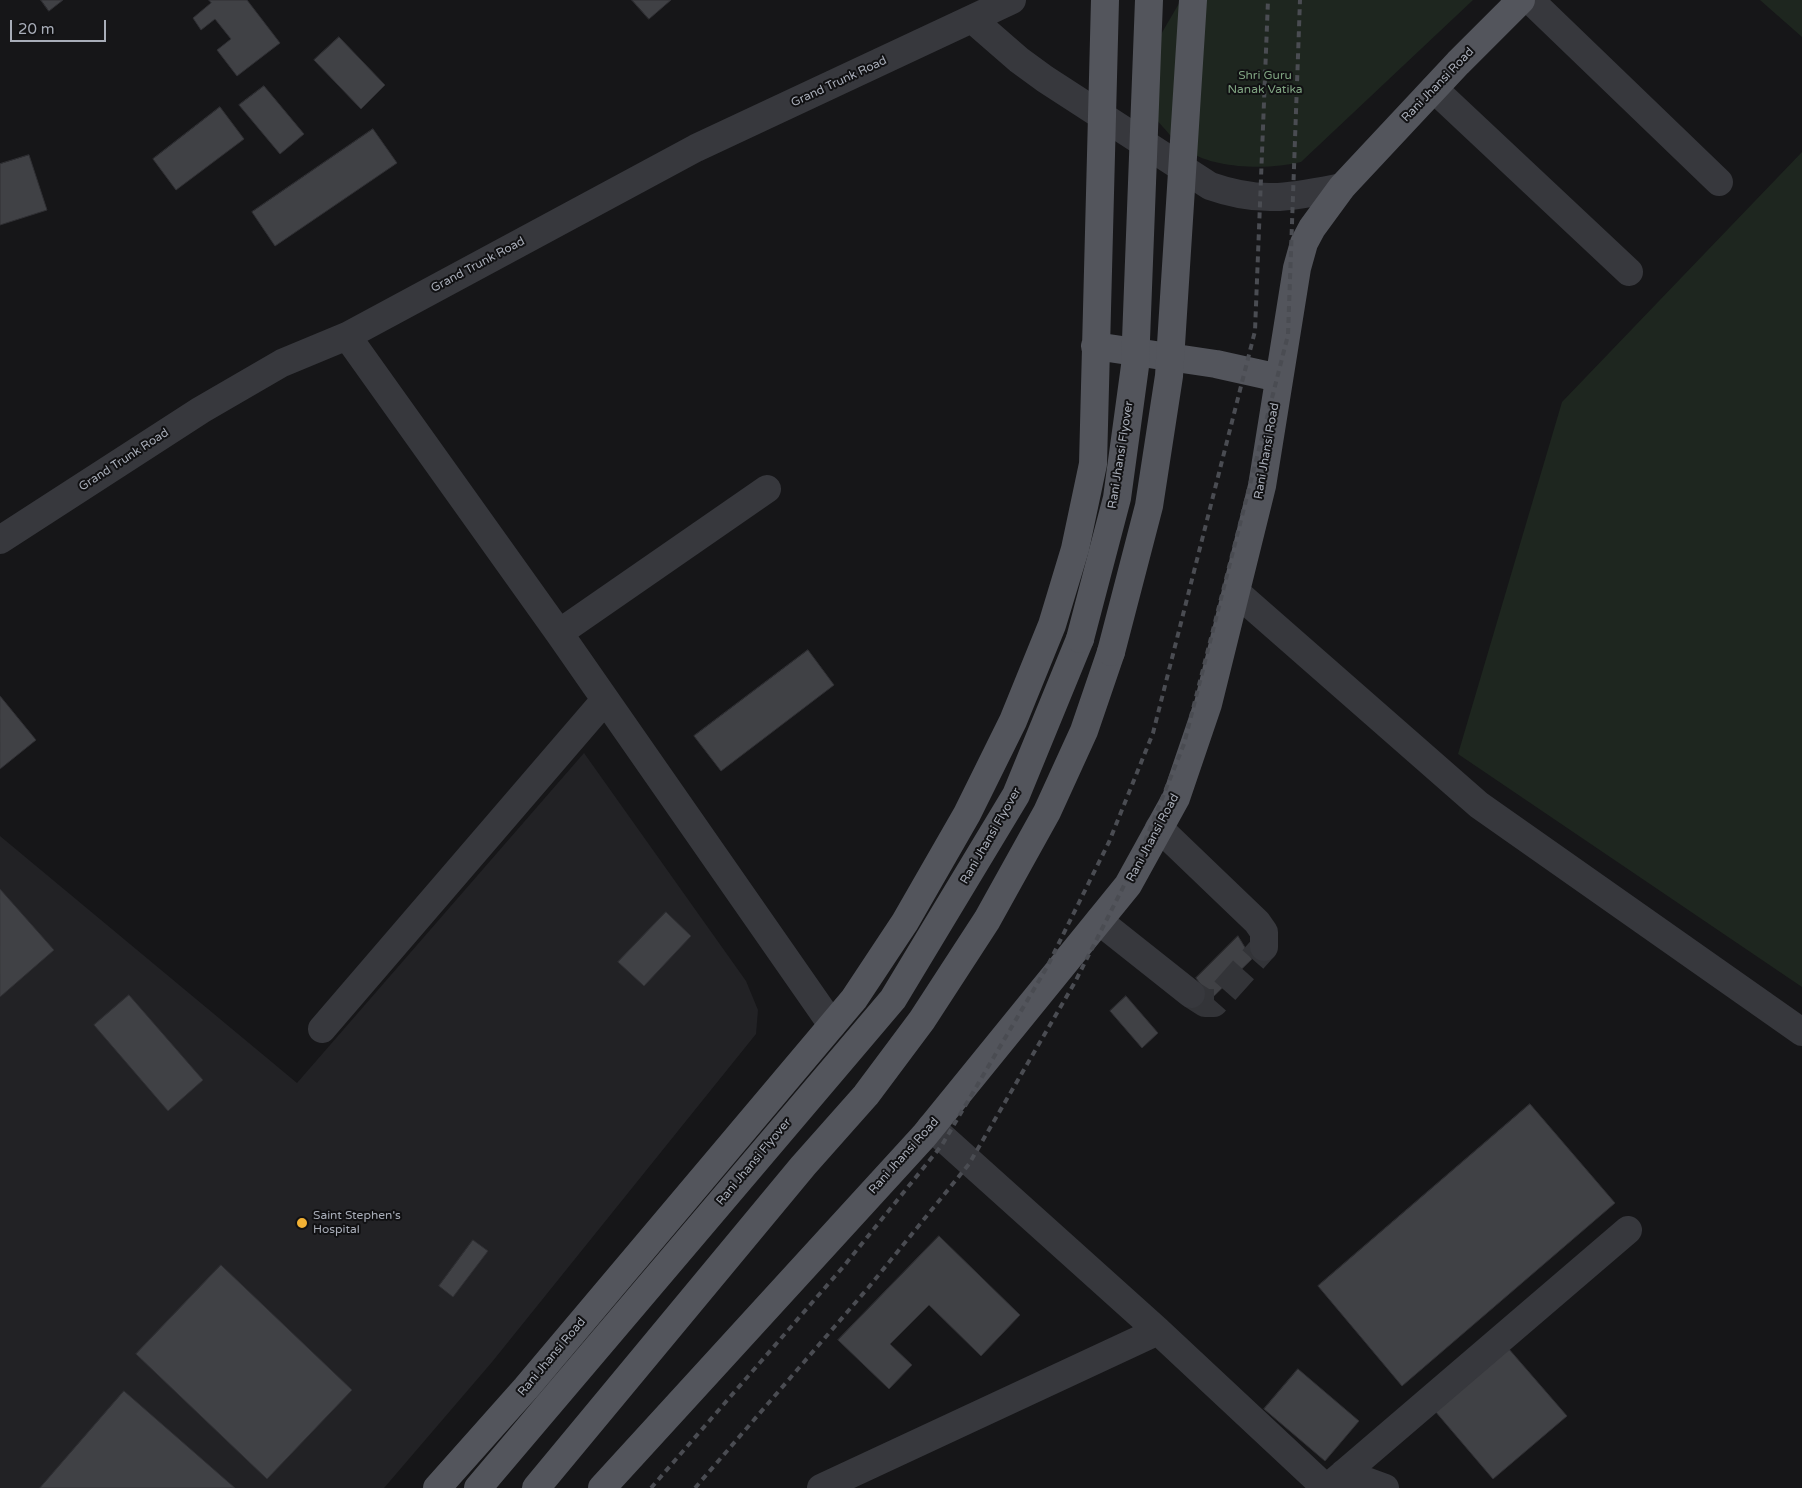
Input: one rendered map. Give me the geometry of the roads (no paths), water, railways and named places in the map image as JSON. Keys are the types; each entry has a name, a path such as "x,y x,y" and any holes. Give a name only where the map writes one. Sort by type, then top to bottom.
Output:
{"main road":[{"name":"Rani Jhansi Road","path":"437,1488 532,1381 854,999 905,922 966,814 1013,721 1052,625 1075,549 1093,464 1104,0"},
{"name":"Rani Jhansi Flyover","path":"478,1488 892,1000 1016,795 1080,639 1117,498 1135,366 1149,0"},
{"path":"536,1488 803,1166 866,1095 922,1020 987,920 1047,812 1084,731 1111,652 1149,506 1169,376 1193,0"},
{"name":"Rani Jhansi Road","path":"602,1488 931,1127 1128,885 1176,798 1208,704 1262,486 1297,268 1304,243 1312,228 1342,187 1521,0"},
{"path":"1095,346 1216,364 1279,378"}],"street":[{"name":"Grand Trunk Road","path":"0,540 201,410 282,363 347,336 696,148 973,20 1012,0"},
{"path":"1530,0 1719,182"},
{"path":"973,20 1019,60 1101,117 1210,186 1236,195 1285,198 1342,187"},
{"path":"1434,89 1630,272"},
{"path":"347,336 558,633 832,1026"},
{"path":"558,633 767,489"},
{"path":"1236,592 1479,806 1802,1032"},
{"path":"322,1029 605,700"},
{"path":"1159,828 1257,922 1264,932 1264,947"},
{"path":"1099,921 1191,994"},
{"path":"931,1127 1158,1331 1332,1483 1385,1488"},
{"path":"1332,1483 1628,1230"},
{"path":"821,1488 1158,1331"}],"tunnel":[{"path":"1191,994 1205,1003 1214,1003 1264,947"}],"railway":[{"path":"651,1488 843,1267 942,1145 1047,967 1109,842 1153,733 1255,331 1268,0"},
{"path":"695,1488 868,1288 969,1164 1075,982 1139,856 1184,744 1288,335 1300,0"}],"place":[{"name":"Saint Stephen's Hospital","path":"302,1223"}],"park label":[{"name":"Shri Guru Nanak Vatika","path":"1265,83"}]}
